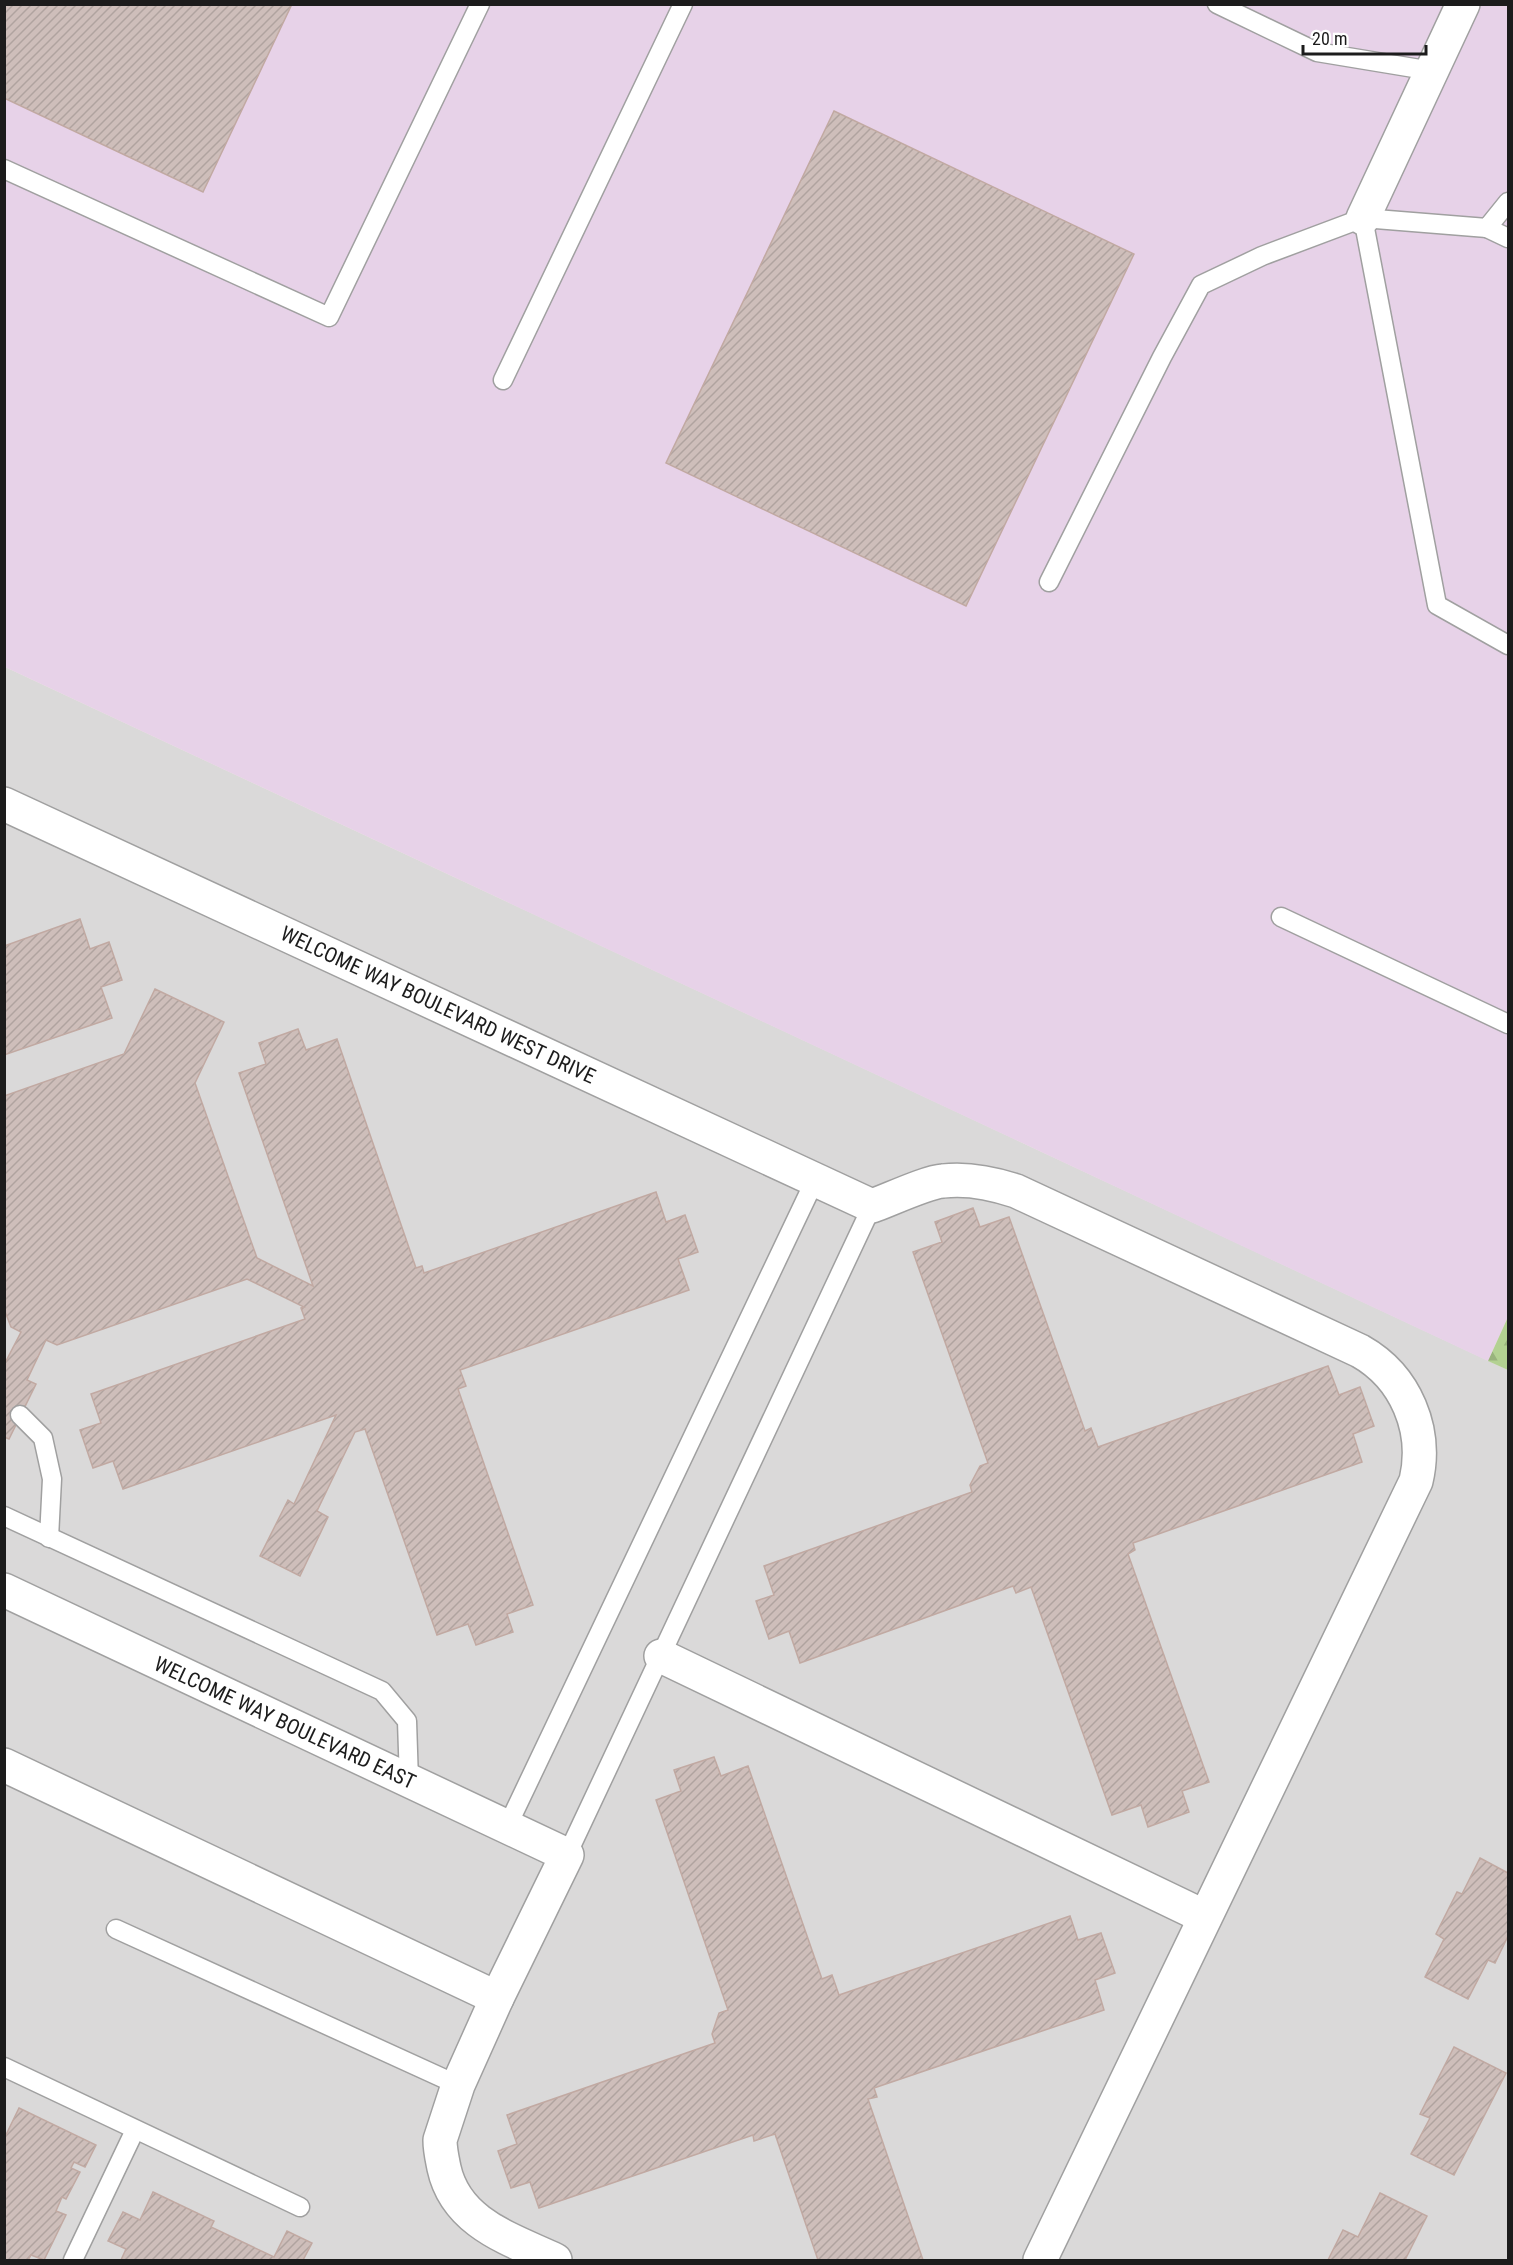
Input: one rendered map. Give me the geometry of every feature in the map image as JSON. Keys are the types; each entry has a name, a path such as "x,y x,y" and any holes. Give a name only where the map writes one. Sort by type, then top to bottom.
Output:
{"street":[{"path":"1363,218 1463,4"},
{"name":"WELCOME WAY BOULEVARD WEST DRIVE","path":"4,804 872,1206"},
{"path":"872,1206 942,1181 983,1182 1016,1191 1360,1351 1388,1371 1398,1384 1413,1410 1419,1445 1419,1468 1416,1481 1040,2260"},
{"name":"WELCOME WAY BOULEVARD EAST","path":"4,1590 567,1855"},
{"path":"661,1656 1205,1917"},
{"path":"4,1766 497,1998"},
{"path":"555,2260 477,2221 458,2202 449,2185 440,2149 458,2085 497,1998 567,1855"}],"lane":[{"path":"4,169 329,317 480,4"},
{"path":"503,380 683,4"},
{"path":"1217,4 1317,52 1432,71"},
{"path":"1487,228 1509,202"},
{"path":"1363,218 1437,605 1509,645"},
{"path":"1049,582 1162,357 1201,285 1262,256 1363,218 1487,228 1509,238"},
{"path":"1281,917 1509,1024"},
{"path":"507,1827 815,1180"},
{"path":"567,1855 872,1206"},
{"path":"20,1415 43,1438 52,1479 49,1538"},
{"path":"4,1516 382,1691 407,1721 409,1781"},
{"path":"116,1929 458,2085"},
{"path":"4,2067 300,2207"},
{"path":"73,2260 135,2130"}],"shaded area":[{"path":"5,5 1508,5 1508,1317 1488,1361 5,667"},
{"path":"5,667 1508,1370 1508,2260 5,2260"}],"green space":[{"path":"1508,1317 1508,1370 1488,1361"}],"building":[{"path":"4,4 292,4 203,192 4,98"},
{"path":"834,111 1134,254 966,606 666,463"},
{"path":"80,919 90,949 109,942 122,980 101,987 112,1018 4,1055 4,946"},
{"path":"155,989 224,1022 195,1083 257,1258 313,1286 239,1073 266,1064 259,1043 298,1029 306,1050 337,1039 416,1268 422,1266 424,1273 656,1192 666,1222 685,1215 698,1252 678,1259 689,1290 460,1370 466,1386 458,1389 533,1605 507,1614 513,1632 476,1645 468,1624 437,1635 365,1429 355,1432 317,1511 328,1517 300,1576 260,1556 288,1500 294,1504 336,1415 123,1489 113,1461 93,1468 80,1430 101,1423 91,1394 305,1319 301,1308 304,1307 247,1279 57,1345 46,1340 27,1380 36,1384 9,1439 4,1437 4,1365 21,1332 11,1327 4,1309 4,1096 124,1054"},
{"path":"973,1208 980,1227 1009,1217 1085,1431 1091,1428 1098,1447 1328,1366 1339,1395 1360,1387 1374,1426 1353,1434 1362,1462 1133,1543 1135,1550 1128,1554 1209,1782 1182,1791 1189,1812 1148,1827 1141,1805 1112,1815 1031,1587 1016,1593 1013,1586 800,1663 789,1631 769,1639 756,1601 774,1595 764,1566 972,1492 970,1485 980,1466 988,1463 913,1252 942,1242 935,1222"},
{"path":"714,1757 721,1776 748,1766 822,1979 832,1975 839,1995 1070,1916 1078,1940 1101,1933 1115,1973 1095,1980 1104,2010 874,2088 877,2097 868,2099 923,2260 818,2260 775,2134 754,2141 753,2135 539,2208 530,2182 511,2188 498,2151 517,2144 507,2115 715,2043 712,2034 719,2013 728,2010 656,1800 681,1791 674,1770"},
{"path":"1480,1858 1508,1873 1508,1936 1495,1963 1488,1960 1468,1999 1425,1977 1444,1939 1436,1934 1457,1892 1462,1894"},
{"path":"1454,2047 1506,2073 1454,2175 1411,2154 1430,2118 1420,2114"},
{"path":"19,2108 96,2145 85,2167 74,2162 71,2168 80,2172 66,2199 62,2197 56,2211 66,2215 44,2260 31,2255 28,2260 4,2260 4,2139"},
{"path":"153,2192 214,2221 211,2227 274,2257 287,2231 312,2243 303,2260 121,2260 126,2249 108,2241 123,2212 140,2220"},
{"path":"1380,2193 1427,2216 1405,2260 1328,2260 1343,2230 1358,2237"}]}
